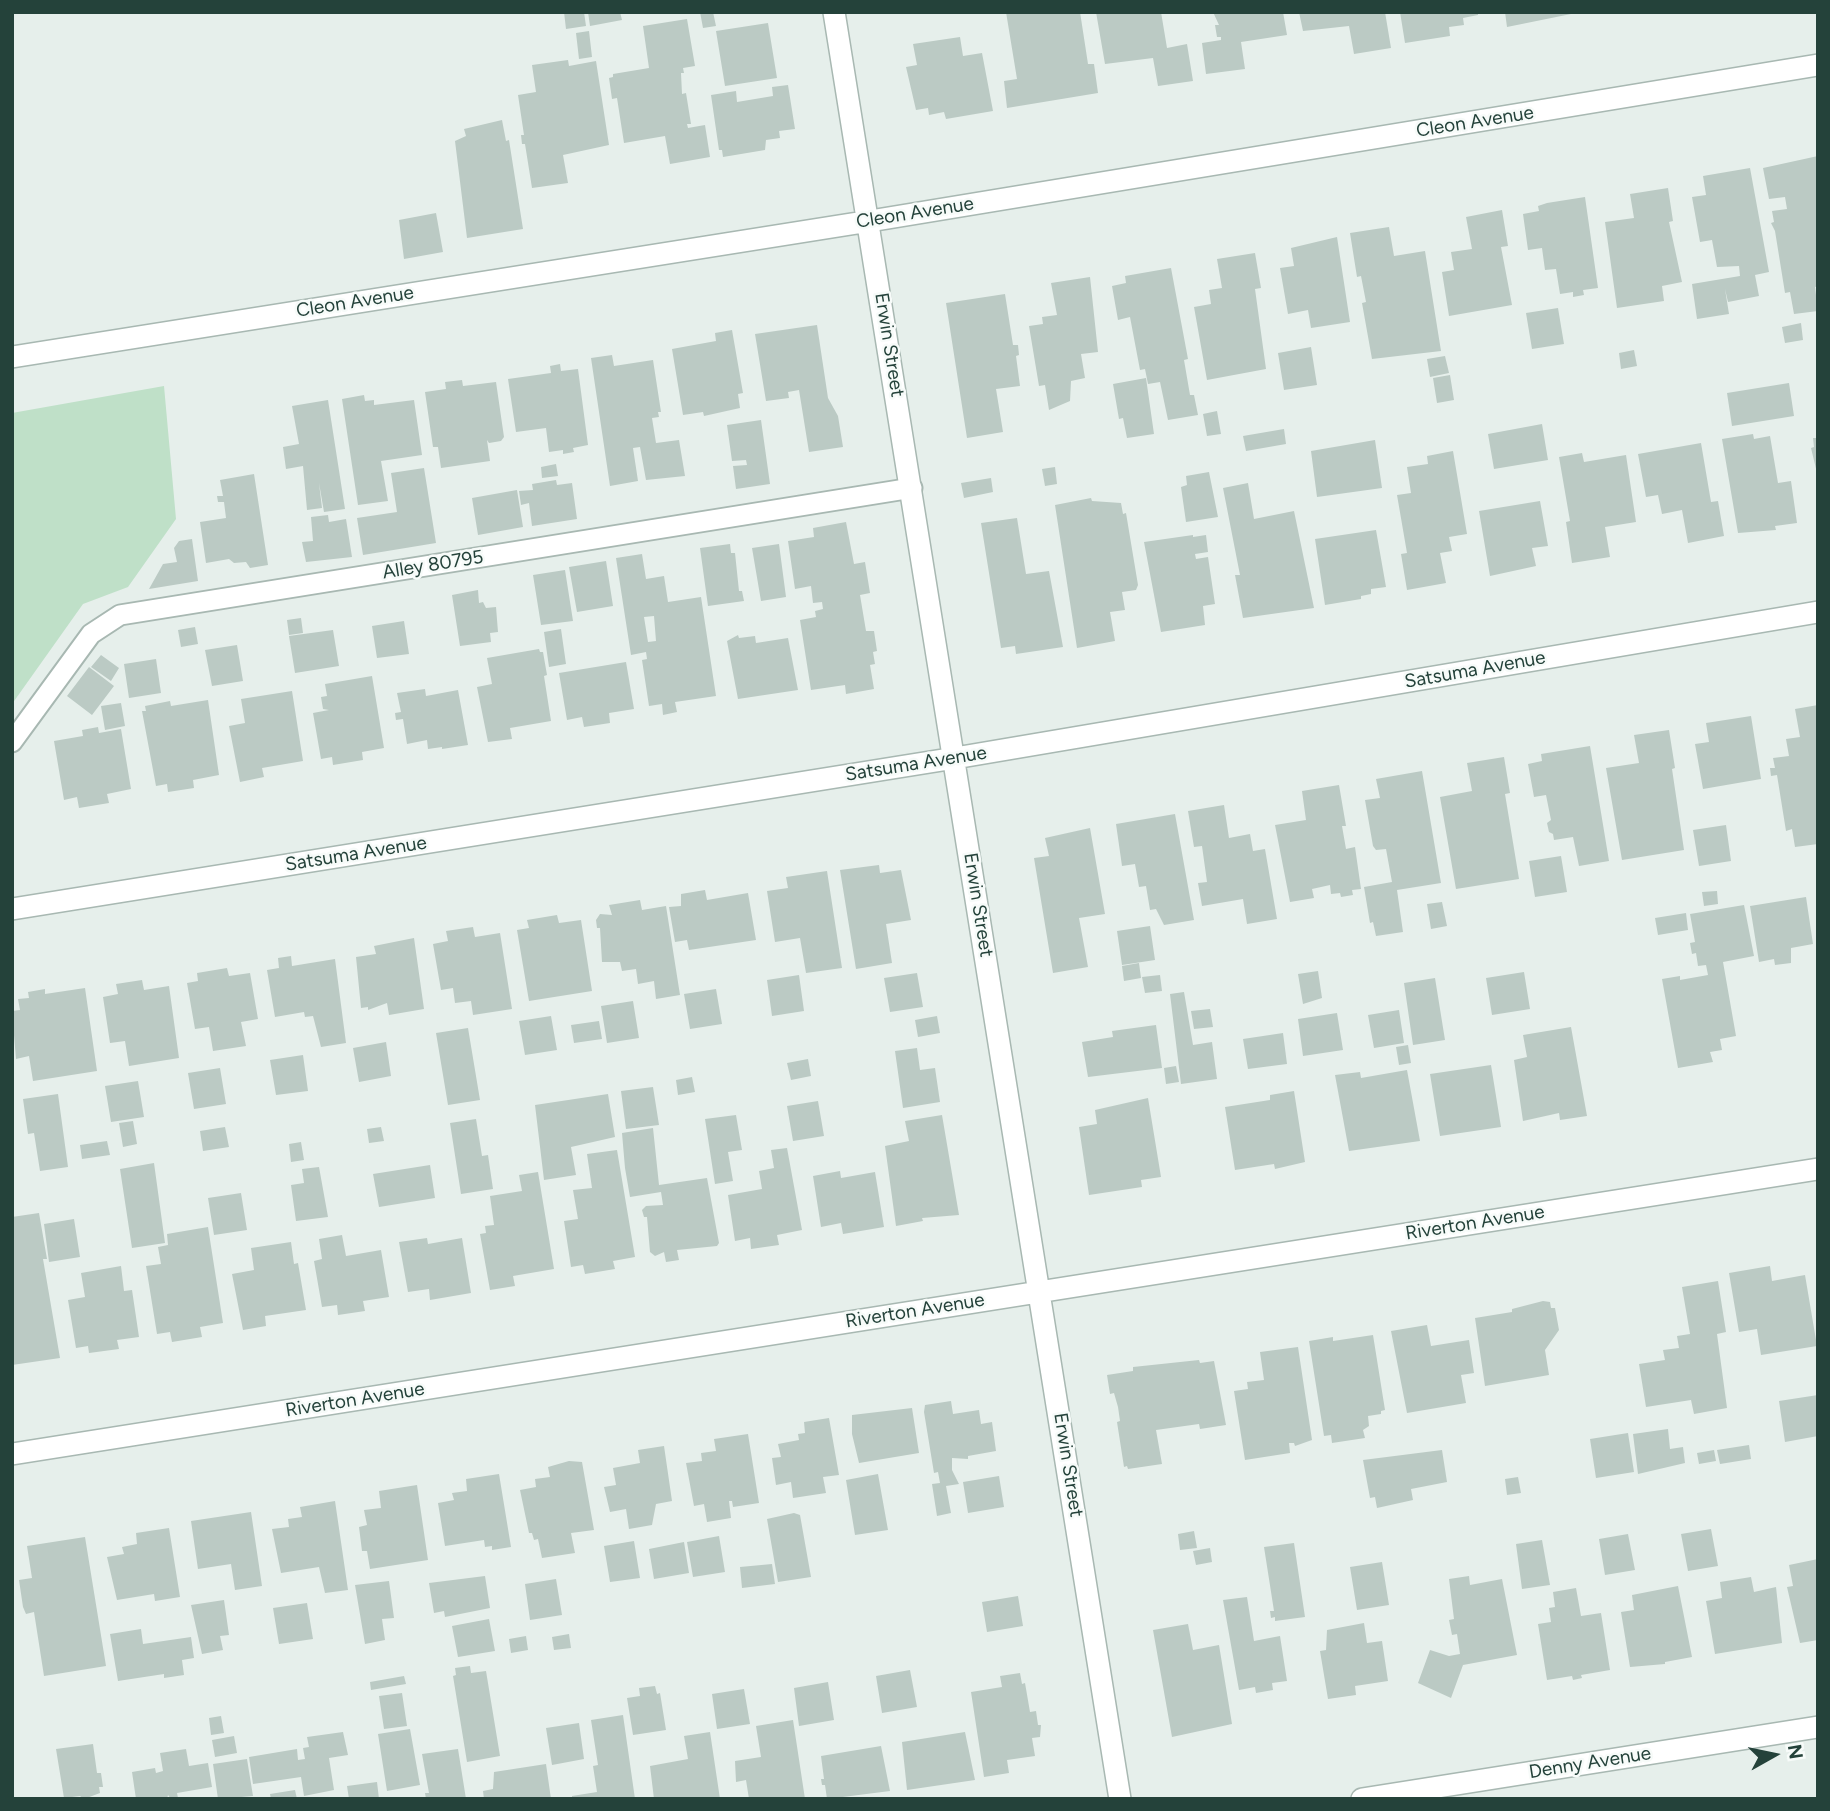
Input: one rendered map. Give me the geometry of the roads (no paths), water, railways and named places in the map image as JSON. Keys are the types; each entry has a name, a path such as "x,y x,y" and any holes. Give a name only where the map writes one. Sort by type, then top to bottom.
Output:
{"street":[{"name":"Erwin Street","path":"834,12 870,221 1120,1799"},
{"name":"Cleon Avenue","path":"12,357 870,221 1818,65"},
{"name":"Satsuma Avenue","path":"12,909 955,758 1818,612"},
{"name":"Riverton Avenue","path":"12,1454 1818,1169"},
{"name":"Denny Avenue","path":"1362,1799 1818,1727"}],"lane":[{"name":"Alley 80795","path":"12,742 91,634 120,615 912,488"}]}
